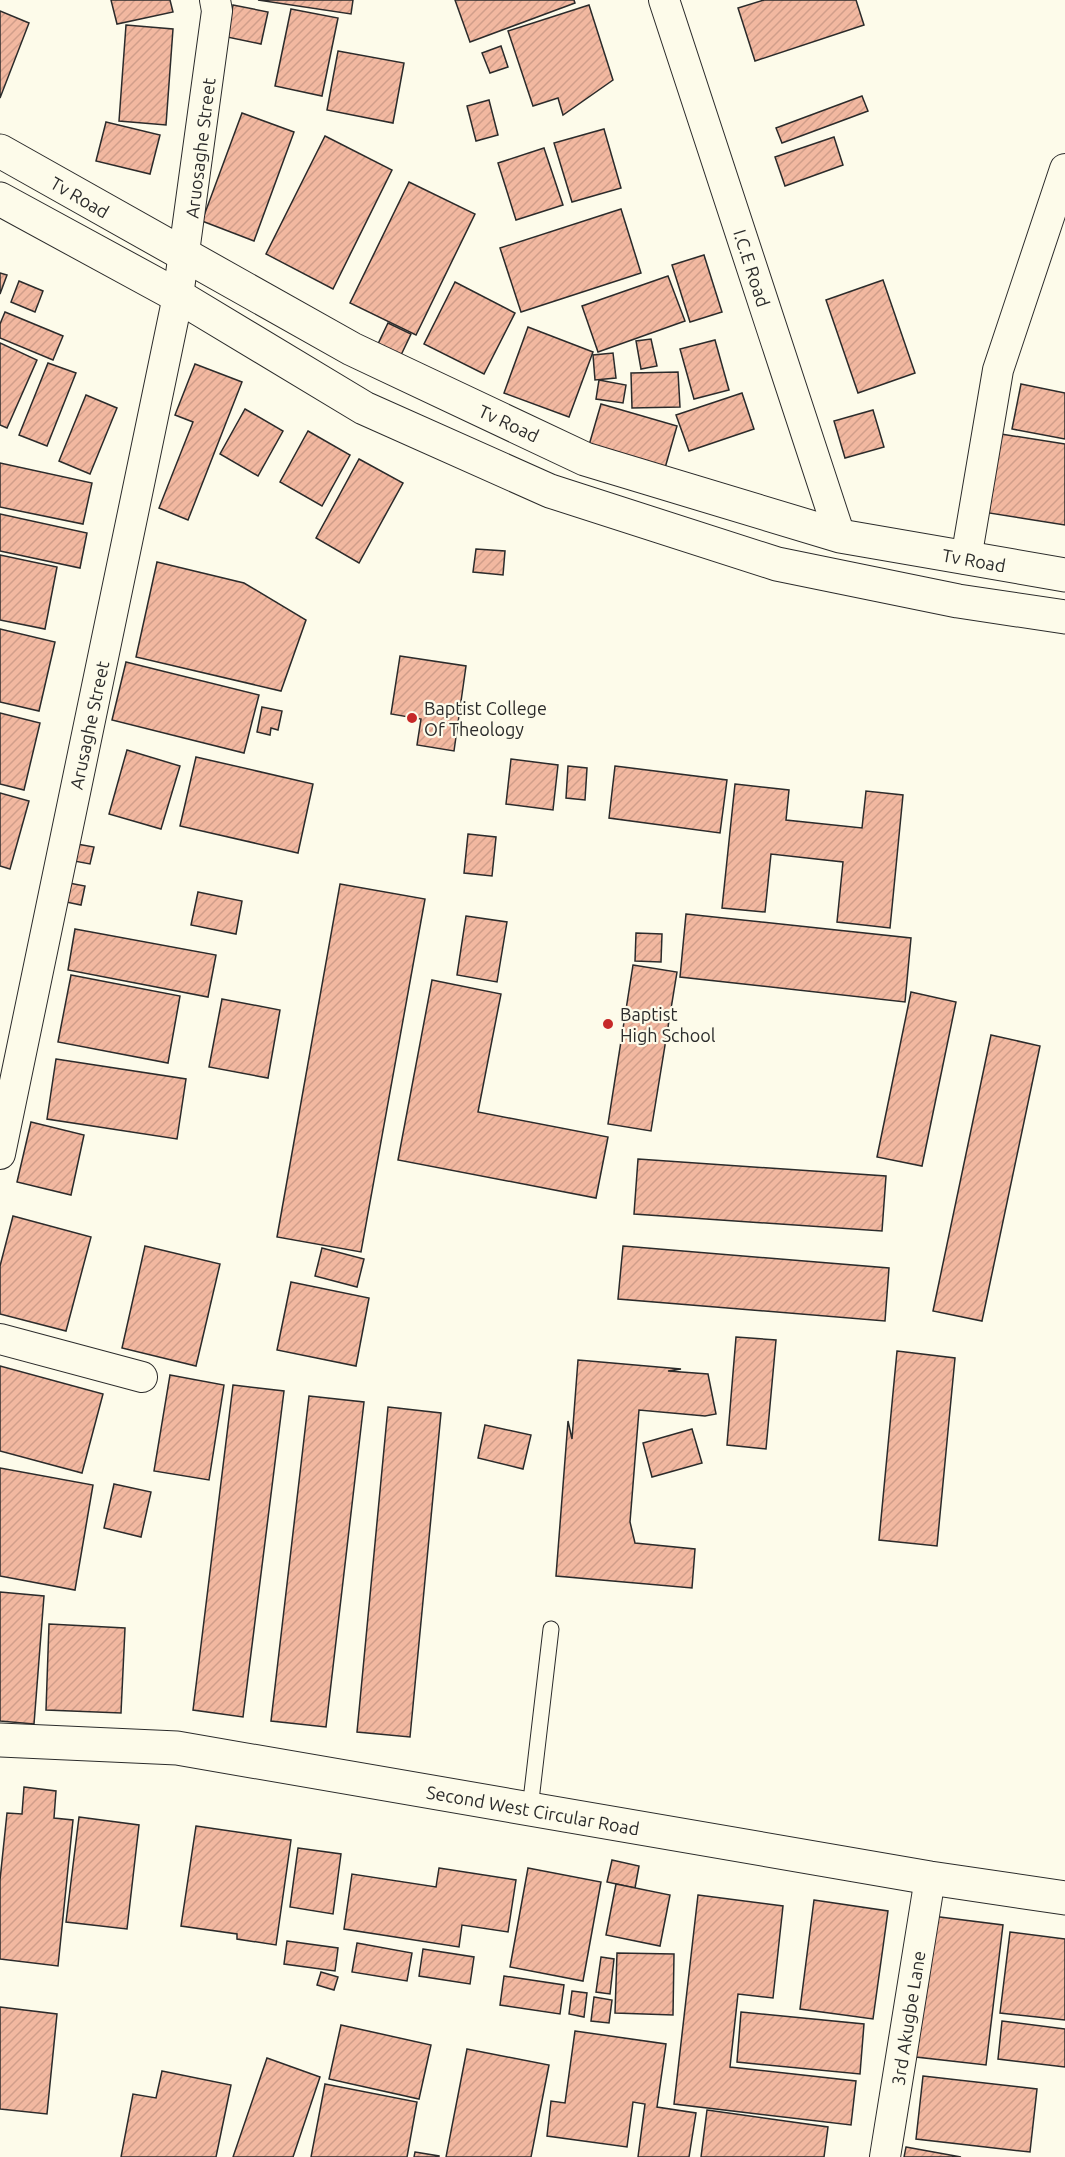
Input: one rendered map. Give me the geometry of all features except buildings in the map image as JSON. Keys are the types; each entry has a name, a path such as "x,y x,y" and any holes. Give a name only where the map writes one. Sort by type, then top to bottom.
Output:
{"street":[{"name":"Aruosaghe Street","path":"178,296 217,11 215,0"},
{"name":"I.C.E Road","path":"664,0 840,536"},
{"name":"Tv Road","path":"0,151 352,349 585,459 840,536 1065,575"},
{"path":"966,558 998,370 1065,169"},
{"path":"0,199 178,296 364,408 550,491 777,564 958,602 1065,617"},
{"name":"Arusaghe Street","path":"0,1154 178,296"},
{"path":"0,1339 142,1377"},
{"name":"Second West Circular Road","path":"0,1740 177,1748 930,1878 1065,1898"},
{"name":"3rd Akugbe Lane","path":"885,2157 930,1878"}],"lane":[{"path":"530,1809 551,1629"}],"place":[{"name":"Baptist College Of Theology","path":"412,718"},
{"name":"Baptist High School","path":"608,1024"}]}
